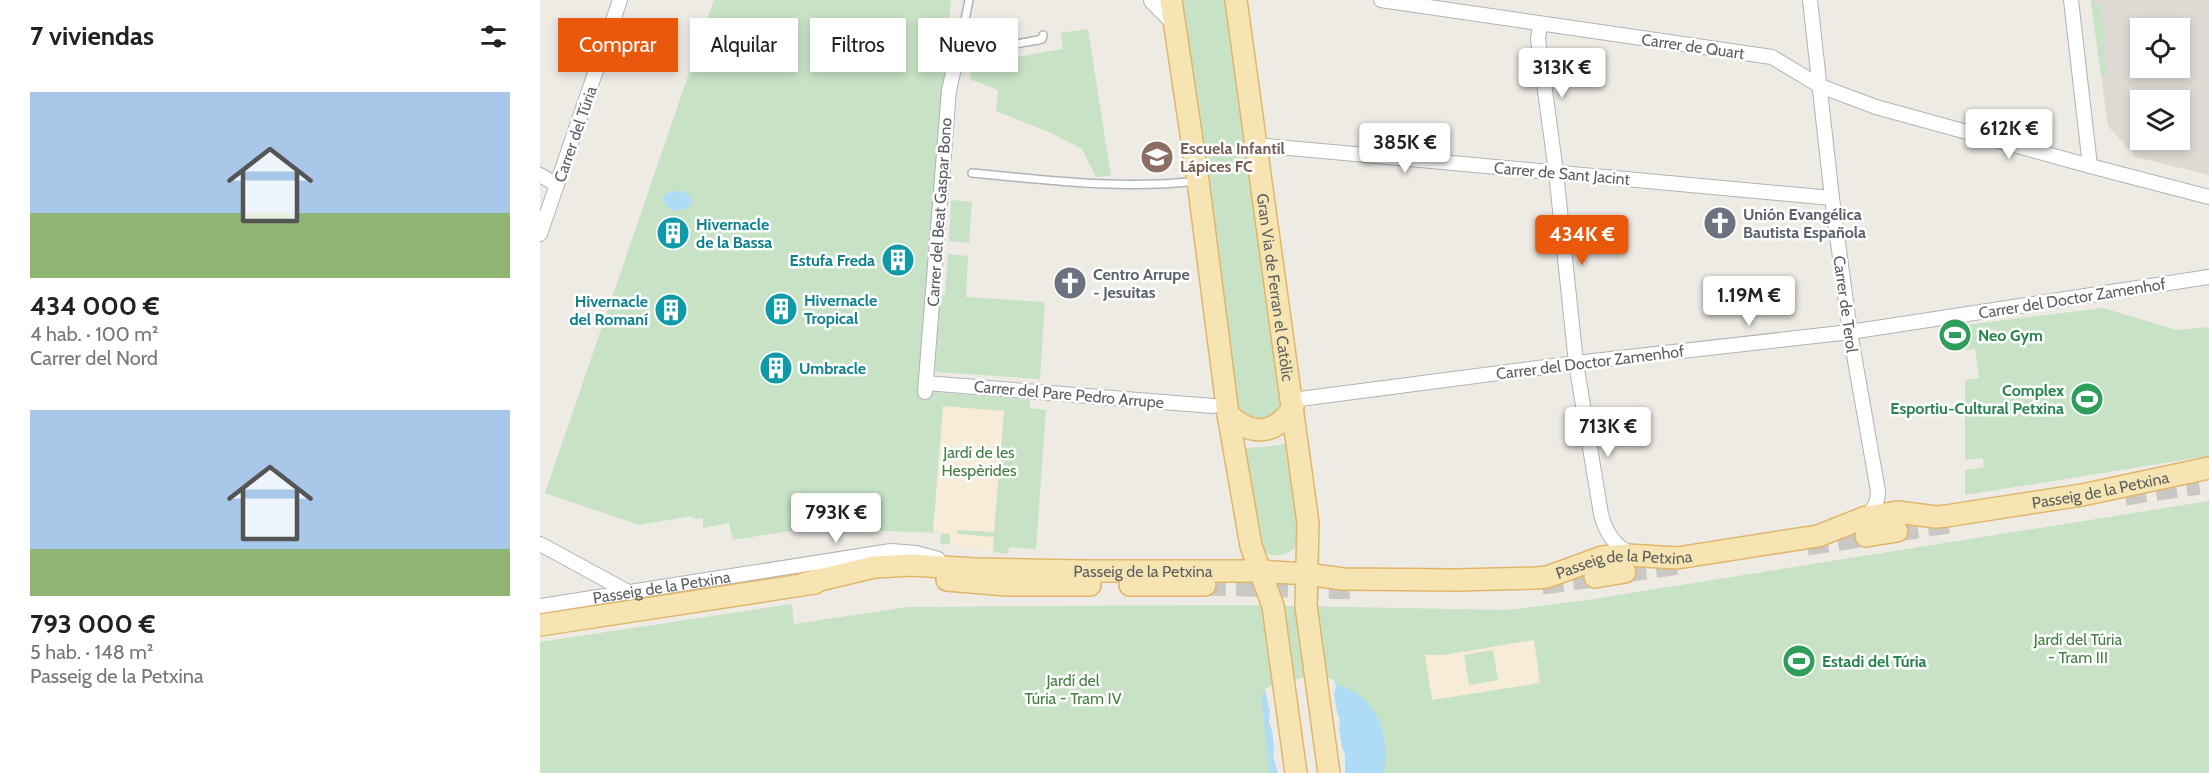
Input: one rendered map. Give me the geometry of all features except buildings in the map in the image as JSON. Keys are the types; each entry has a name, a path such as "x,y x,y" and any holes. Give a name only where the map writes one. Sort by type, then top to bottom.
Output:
{"main road":[{"name":"Gran Via de Ferran el Catòlic","path":"1236,0 1308,523 1306,606 1329,773"},
{"path":"1172,10 1198,181 1221,410 1247,530 1259,571 1273,606 1296,773"},
{"path":"1221,410 1246,427 1263,430 1278,426 1286,418 1292,403"},
{"name":"Passeig de la Petxina","path":"803,584 890,565 1032,570 1259,571 1343,579 1537,578 1547,577 1602,557 1628,555 1677,558 1818,536 1866,526 1898,512 1936,517 1946,516 2206,478"},
{"name":"Passeig de la Petxina","path":"1866,526 1897,531"},
{"name":"Passeig de la Petxina","path":"1595,577 1625,572"},
{"name":"Passeig de la Petxina","path":"540,625 803,584 859,578 910,576 1007,585 1205,585"}],"street":[{"name":"Carrer del Túria","path":"540,234 620,0"},
{"path":"1154,0 1172,10"},
{"name":"Carrer de Quart","path":"1381,0 1540,25 1772,57 1820,86 1876,107 2209,196"},
{"name":"Carrer de Terol","path":"1810,0 1832,198 1850,332 1878,491 1878,499 1866,526"},
{"path":"2071,0 2090,166"},
{"path":"1540,25 1538,39 1556,172 1576,363 1603,523 1614,542 1628,552 1641,556"},
{"name":"Carrer del Beat Gaspar Bono","path":"926,387 949,90 953,72"},
{"name":"Carrer de Sant Jacint","path":"1257,145 1832,198"},
{"path":"540,175 557,185"},
{"name":"Carrer del Doctor Zamenhof","path":"1292,403 1576,363 1850,332 2209,277"},
{"name":"Carrer del Pare Pedro Arrupe","path":"926,387 1221,410"},
{"path":"540,543 630,592 648,608"},
{"name":"Passeig de la Petxina","path":"540,606 891,551 916,553 950,562 1032,570"}],"lane":[{"name":"Carrer del Beat Gaspar Bono","path":"965,18 969,0"},
{"path":"1018,43 1042,39 1043,35"},
{"path":"972,173 1105,185 1154,185 1198,181"}],"shaded area":[{"path":"2091,0 2209,0 2209,175 2136,157 2108,126"}],"green space":[{"name":"Jardí de les Hespèrides","path":"714,0 951,0 950,18 918,18 918,72 945,72 921,391 1030,400 1030,408 1046,410 1036,549 1009,547 1008,554 940,543 941,533 809,528 733,540 729,523 703,528 703,518 693,519 692,516 639,525 545,493 690,70 690,72 798,72 798,18 708,18"},
{"path":"1180,0 1226,0 1282,411 1262,424 1238,412 1228,325"},
{"path":"2091,1 2101,5 2107,72 2101,77"},
{"path":"1088,29 1111,176 1096,177 1082,149 1049,132 996,111 998,90 970,79 972,72 1018,72 1018,57 1063,49 1061,33"},
{"path":"951,200 972,202 969,243 949,241"},
{"path":"948,254 968,256 966,297 1045,302 1040,379 935,372 940,295 945,295"},
{"name":"Complex Esportiu-Cultural Petxina","path":"2103,308 2177,330 2209,327 2209,456 1965,495 1965,470 1984,467 1983,458 1965,460 1965,380 1979,378 1975,349 1965,350 1965,325"},
{"path":"1287,444 1299,535 1294,549 1276,556 1259,547 1243,449"},
{"name":"Jardí del Túria - Tram III","path":"2209,501 2209,773 540,773 540,642 792,604 794,624 908,607 1239,605 1507,610 1587,600"}],"sand":[{"path":"943,406 1004,411 994,532 957,530 958,534 994,537 993,552 950,545 950,534 933,532"},
{"path":"1534,640 1540,683 1432,700 1425,655 1443,655","holes":["1493,650 1498,680 1469,685 1464,655"]}],"water":[{"path":"673,191 687,194 691,198 691,205 679,210 668,207 663,200 664,195"},
{"path":"1333,682 1355,692 1364,699 1377,717 1382,728 1386,751 1384,773 1270,773 1261,695 1273,688"}],"pier":[{"path":"1310,677 1333,679 1336,686 1334,694 1345,755 1345,773 1278,773 1273,756 1274,746 1265,689 1285,681"}],"tunnel":[{"path":"2125,495 2199,484"},
{"path":"1897,531 1955,522"},
{"path":"1807,545 1866,536"},
{"path":"1625,572 1685,563"},
{"path":"1542,584 1595,577"},
{"path":"1205,585 1358,589"}],"place":[{"name":"Escuela Infantil Lápices FC","path":"1157,157"},
{"name":"Unión Evangélica Bautista Española","path":"1720,223"},
{"name":"Hivernacle de la Bassa","path":"673,233"},
{"name":"Estufa Freda","path":"898,260"},
{"name":"Centro Arrupe - Jesuitas","path":"1070,283"},
{"name":"Hivernacle Tropical","path":"781,309"},
{"name":"Hivernacle del Romaní","path":"671,310"},
{"name":"Neo Gym","path":"1955,335"},
{"name":"Umbracle","path":"776,368"},
{"name":"Complex Esportiu-Cultural Petxina","path":"2087,399"},
{"name":"Estadi del Túria","path":"1799,661"}],"park label":[{"name":"Jardí del Túria - Tram IV","path":"1073,689"}]}
